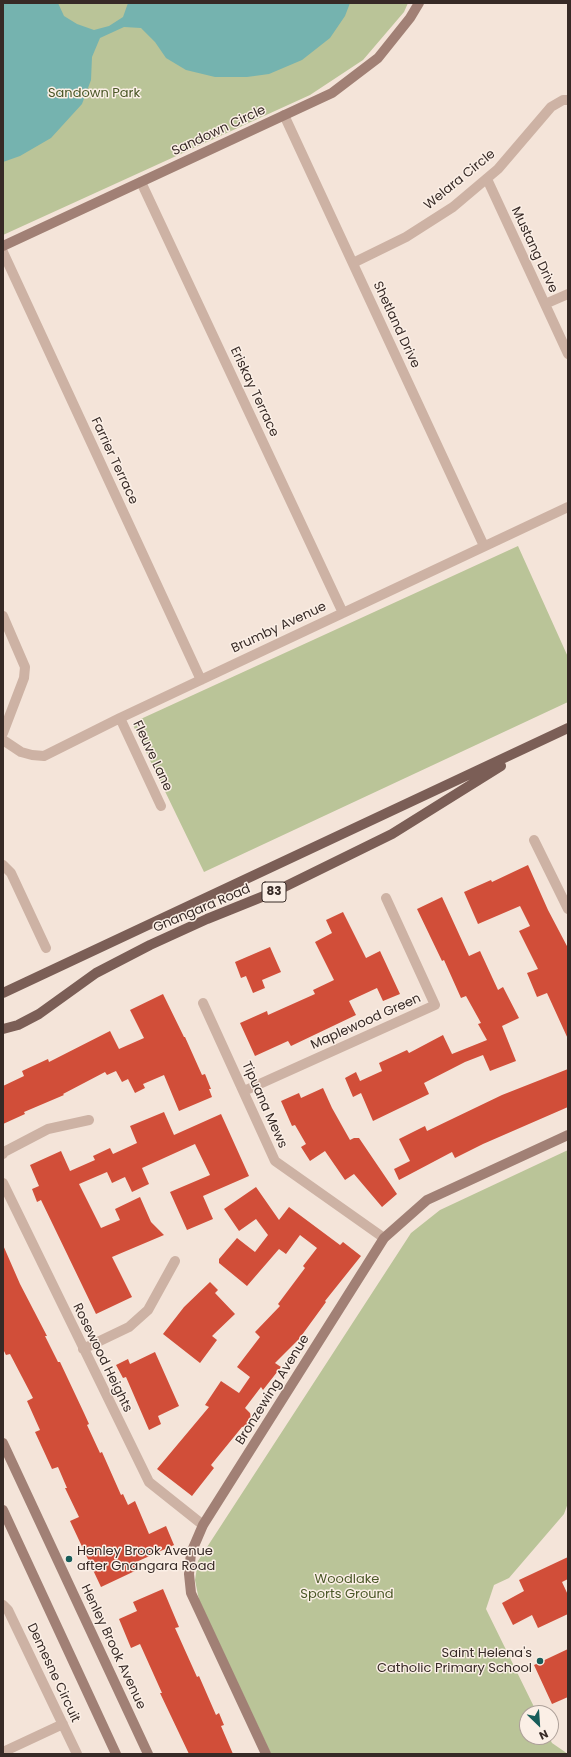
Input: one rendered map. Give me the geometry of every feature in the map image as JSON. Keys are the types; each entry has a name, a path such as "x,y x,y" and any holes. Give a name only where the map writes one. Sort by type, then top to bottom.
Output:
{"main road":[{"name":"Gnangara Road","path":"3,993 568,728"},
{"name":"Gnangara Road","path":"3,1029 18,1025 40,1014 96,973 150,945 207,919 274,892 392,834 538,742"}],"street":[{"name":"Sandown Circle","path":"3,246 332,93 378,58 410,18 419,3"},
{"name":"Welara Circle","path":"353,263 406,237 453,207 498,169 551,107 563,100 568,100"},
{"name":"Shetland Drive","path":"284,115 484,546"},
{"name":"Mustang Drive","path":"487,179 568,354"},
{"name":"Eriskay Terrace","path":"141,182 343,613"},
{"name":"Farrier Terrace","path":"3,252 201,680"},
{"path":"545,304 568,294"},
{"name":"Brumby Avenue","path":"3,740 21,752 44,756 120,718 568,507"},
{"path":"3,616 25,667 24,678 3,733"},
{"name":"Fleuve Lane","path":"120,718 161,806"},
{"path":"534,840 568,909"},
{"path":"3,865 11,873 46,948"},
{"name":"Maplewood Green","path":"244,1091 435,1005 386,898"},
{"name":"Tipuana Mews","path":"203,1003 275,1161 384,1238"},
{"path":"3,1154 4,1152 48,1129 89,1120"},
{"name":"Bronzewing Avenue","path":"266,1754 191,1593 189,1574 191,1553 203,1525 384,1238 427,1200 568,1135"},
{"name":"Rosewood Heights","path":"3,1182 149,1482 203,1525"},
{"path":"83,1349 129,1327 148,1310 175,1261"},
{"name":"Henley Brook Avenue","path":"3,1443 148,1754"},
{"path":"3,1510 116,1754"},
{"name":"Demesne Circuit","path":"3,1605 8,1610 76,1754"},
{"path":"3,1752 62,1724"}],"green space":[{"name":"Sandown Park","path":"3,3 408,3 404,12 363,60 310,95 3,235"},
{"path":"518,546 568,657 568,702 204,872 132,723"},
{"name":"Woodlake Sports Ground","path":"568,1150 568,1503 564,1514 509,1578 494,1585 486,1609 533,1705 519,1705 519,1745 555,1745 568,1754 271,1754 199,1600 195,1580 198,1561 411,1233 440,1210"}],"water":[{"path":"3,3 58,3 64,16 77,24 94,30 109,26 123,17 128,3 350,3 345,16 330,38 302,60 269,74 247,77 215,77 186,70 166,58 155,42 141,28 124,27 100,38 92,57 91,80 82,104 51,138 20,156 3,162"}],"building":[{"path":"528,865 548,910 568,948 568,1039 547,993 537,997 527,973 538,969 519,931 530,926 520,906 478,924 464,892 491,880 492,882"},
{"path":"442,897 469,956 480,951 498,990 503,987 519,1018 502,1026 516,1061 490,1071 483,1055 465,1062 424,1083 429,1094 373,1121 361,1093 353,1097 345,1078 356,1072 360,1081 382,1071 379,1063 407,1050 409,1053 443,1035 452,1054 487,1040 478,1024 481,1023 466,996 461,998 444,960 442,961 417,909"},
{"path":"343,912 366,958 380,951 400,994 383,1001 377,988 349,1001 356,1015 291,1046 288,1041 255,1056 240,1023 267,1011 268,1015 315,994 313,990 334,980 315,942 332,933 326,920"},
{"path":"270,947 281,972 262,980 265,988 253,993 246,976 241,978 235,962"},
{"path":"163,994 202,1075 205,1074 211,1089 209,1089 212,1097 179,1111 164,1075 143,1084 145,1088 135,1093 128,1079 122,1082 116,1071 107,1075 105,1072 63,1094 64,1095 24,1112 25,1114 3,1124 3,1086 24,1076 22,1071 48,1059 49,1062 110,1031 119,1049 144,1038 130,1010"},
{"path":"568,1069 568,1107 483,1144 455,1158 452,1152 399,1180 394,1169 410,1161 399,1139 425,1126 427,1131 502,1095"},
{"path":"323,1088 332,1108 350,1140 359,1138 397,1194 382,1207 354,1174 345,1180 325,1151 310,1161 301,1147 306,1144 295,1125 292,1126 281,1101 299,1093 301,1098"},
{"path":"164,1112 174,1135 221,1114 249,1176 203,1196 213,1219 187,1230 170,1192 210,1175 195,1144 142,1168 149,1184 132,1192 125,1177 112,1183 107,1172 79,1184 101,1228 120,1220 115,1209 140,1197 151,1222 164,1235 112,1257 132,1297 96,1314 41,1200 37,1202 32,1189 39,1186 30,1165 61,1151 70,1171 95,1160 93,1156 110,1148 113,1154 137,1143 130,1126"},
{"path":"256,1187 279,1220 289,1207 340,1245 343,1242 361,1256 325,1301 326,1302 299,1339 275,1363 281,1367 263,1390 261,1387 245,1408 250,1413 252,1422 248,1426 242,1427 211,1465 214,1468 192,1496 157,1469 209,1407 205,1405 221,1381 239,1393 250,1377 237,1367 260,1337 255,1332 280,1306 278,1304 305,1268 303,1266 317,1248 300,1235 286,1254 279,1249 247,1286 219,1263 219,1259 237,1238 255,1252 268,1235 256,1219 239,1231 224,1209"},
{"path":"3,1245 20,1284 47,1336 45,1336 58,1362 60,1362 89,1424 87,1425 100,1453 102,1452 121,1495 123,1494 128,1505 135,1501 149,1534 166,1526 174,1545 134,1563 137,1570 101,1587 70,1521 79,1517 65,1488 67,1488 58,1467 52,1469 35,1432 40,1430 27,1401 33,1398 10,1354 6,1355 3,1349"},
{"path":"210,1282 218,1290 215,1293 235,1314 212,1336 217,1340 200,1363 163,1334 184,1307"},
{"path":"155,1352 179,1406 158,1416 161,1424 149,1430 126,1377 123,1378 116,1365 128,1359 130,1364"},
{"path":"568,1557 568,1579 562,1582 568,1595 568,1614 538,1628 532,1615 513,1625 502,1603 524,1591 519,1580"},
{"path":"163,1589 179,1627 175,1628 197,1677 199,1676 216,1715 219,1713 224,1725 221,1726 233,1754 189,1754 160,1693 162,1693 140,1644 131,1648 119,1619 137,1611 133,1602"},
{"path":"568,1649 568,1697 552,1704 534,1665"}],"place":[{"name":"Henley Brook Avenue after Gnangara Road","path":"69,1559"},
{"name":"Saint Helena's Catholic Primary School","path":"540,1661"}]}
